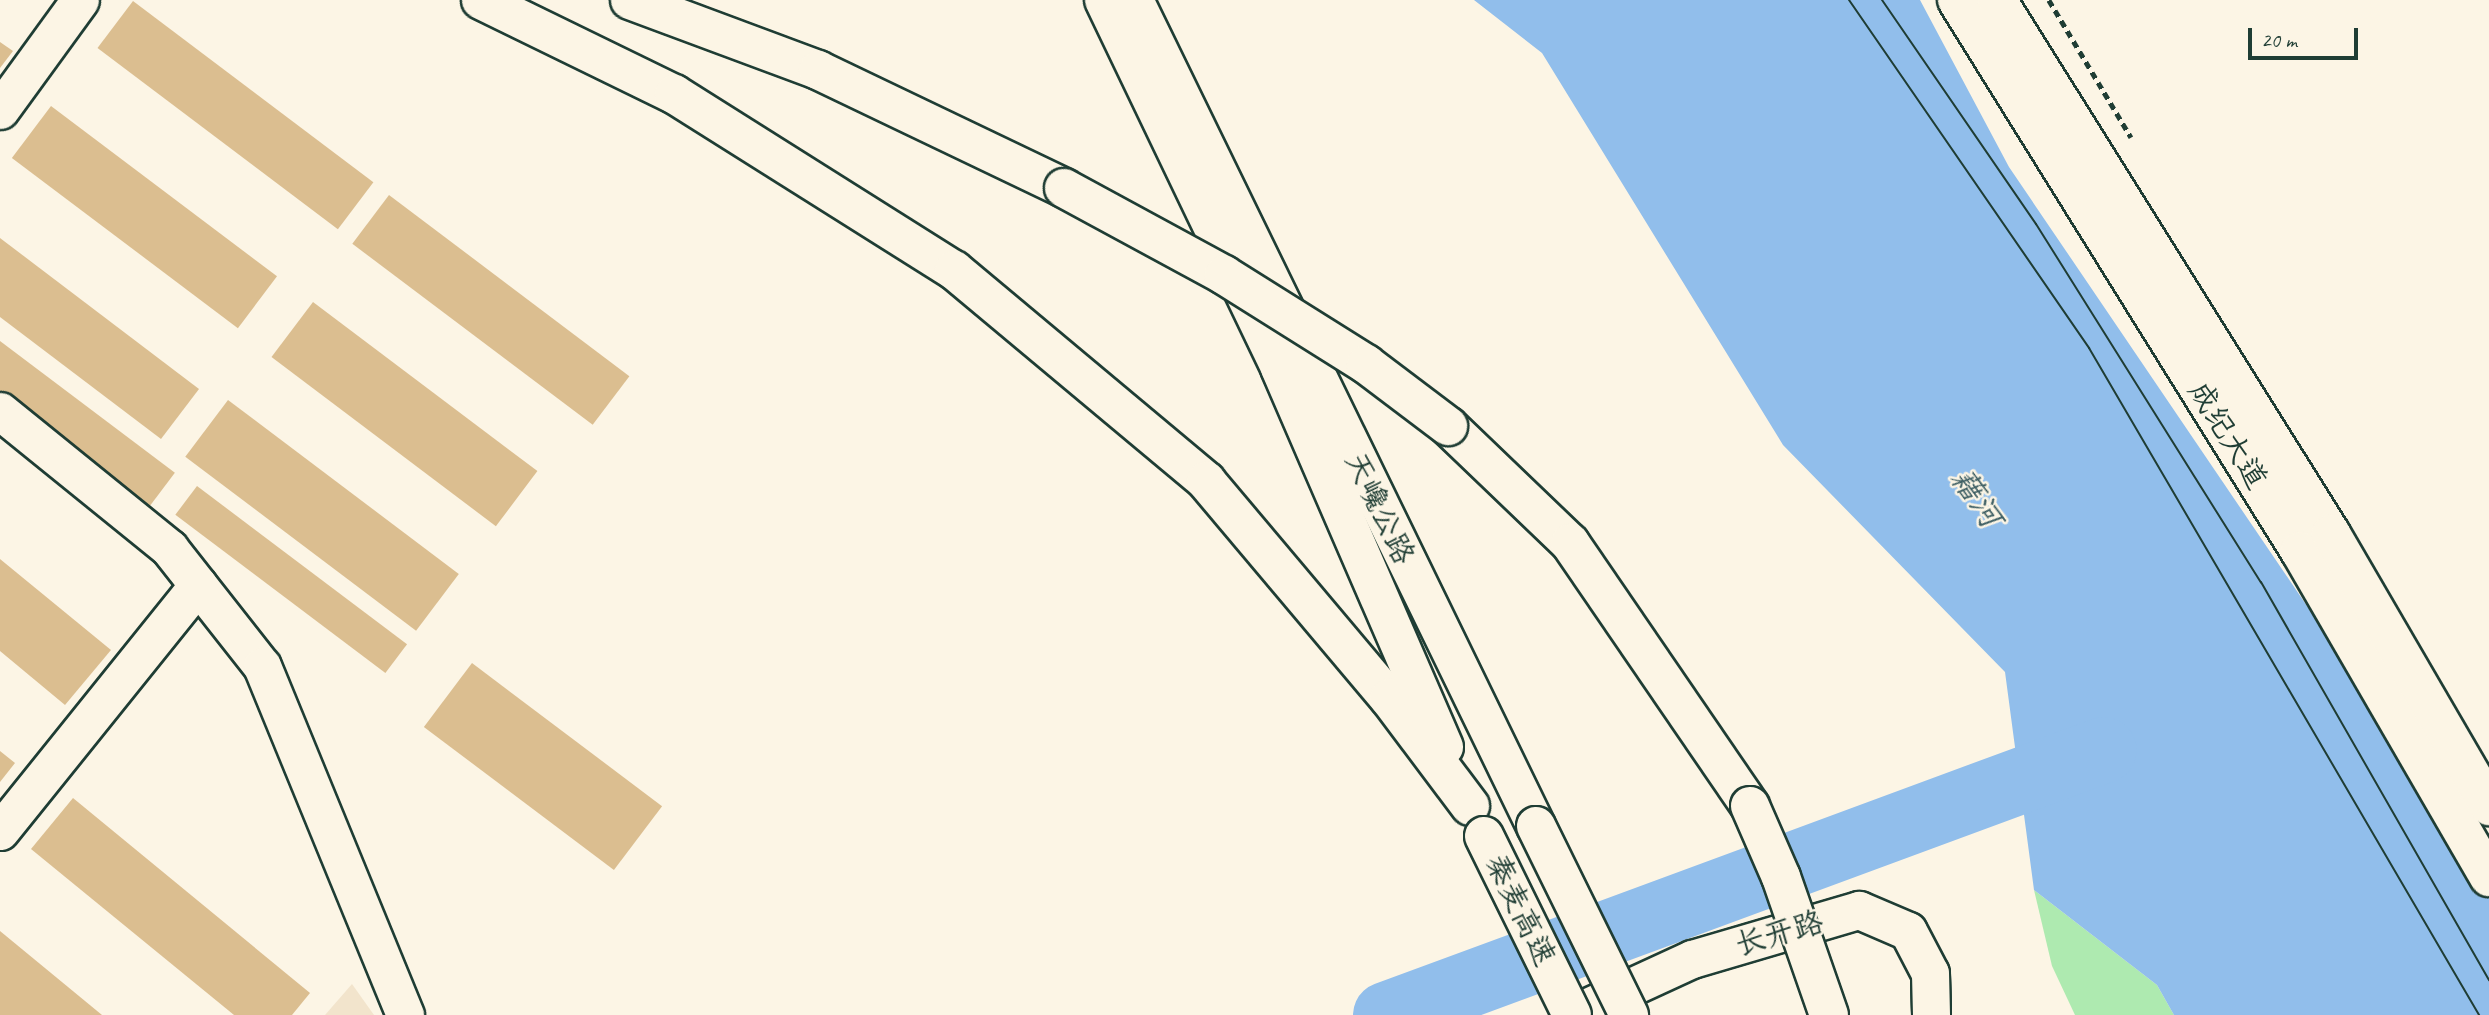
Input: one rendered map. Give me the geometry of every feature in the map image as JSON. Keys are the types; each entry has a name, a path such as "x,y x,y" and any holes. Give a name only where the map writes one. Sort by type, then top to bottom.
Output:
{"main road":[{"path":"481,0 674,94 954,270 1206,481 1389,698 1477,820"},
{"path":"630,0 818,70 1064,188 1224,275 1366,364 1448,426 1570,543 1750,806 1782,877 1829,1015"},
{"name":"天巉公路","path":"1104,0 1280,368 1477,820"},
{"name":"天巉公路","path":"1134,0 1629,1015"},
{"name":"成纪大道","path":"1957,0 2300,551 2489,877"},
{"name":"成纪大道","path":"1997,0 2331,534 2489,806"},
{"name":"秦麦高速","path":"1477,820 1571,1015"}],"street":[{"path":"0,110 80,0"},
{"path":"0,411 169,548 262,666 405,1015"},
{"path":"0,831 198,585"},
{"name":"长开路","path":"1571,1015 1692,959 1859,910 1908,931 1930,973 1931,1015"}],"shaded area":[{"path":"352,984 374,1015 325,1015"}],"green space":[{"path":"2034,890 2157,985 2174,1015 2075,1015 2052,966"}],"water":[{"name":"藉河","path":"1474,0 1920,0 2009,167 2347,665 2489,898 2489,1015 2174,1015 2157,985 2034,890 2005,672 1783,445 1542,53"}],"building":[{"path":"133,1 373,182 338,229 97,48"},
{"path":"0,42 13,51 0,68"},
{"path":"51,106 277,276 238,328 12,158"},
{"path":"389,195 629,376 593,425 352,244"},
{"path":"0,238 199,389 161,439 0,317"},
{"path":"313,302 537,471 496,526 271,357"},
{"path":"0,341 175,473 150,506 0,394"},
{"path":"228,400 459,574 416,631 185,457"},
{"path":"197,486 407,644 385,673 175,515"},
{"path":"0,559 111,650 65,705 0,651"},
{"path":"472,663 662,806 614,870 424,727"},
{"path":"0,751 15,763 0,782"},
{"path":"73,798 310,993 292,1015 234,1015 31,849"},
{"path":"0,931 102,1015 0,1015"}],"waterway":[{"path":"1386,1015 2104,750"}],"tram line":[{"path":"1849,0 2089,348 2479,1015"},
{"path":"1882,0 2036,224 2261,582 2489,980"}]}
